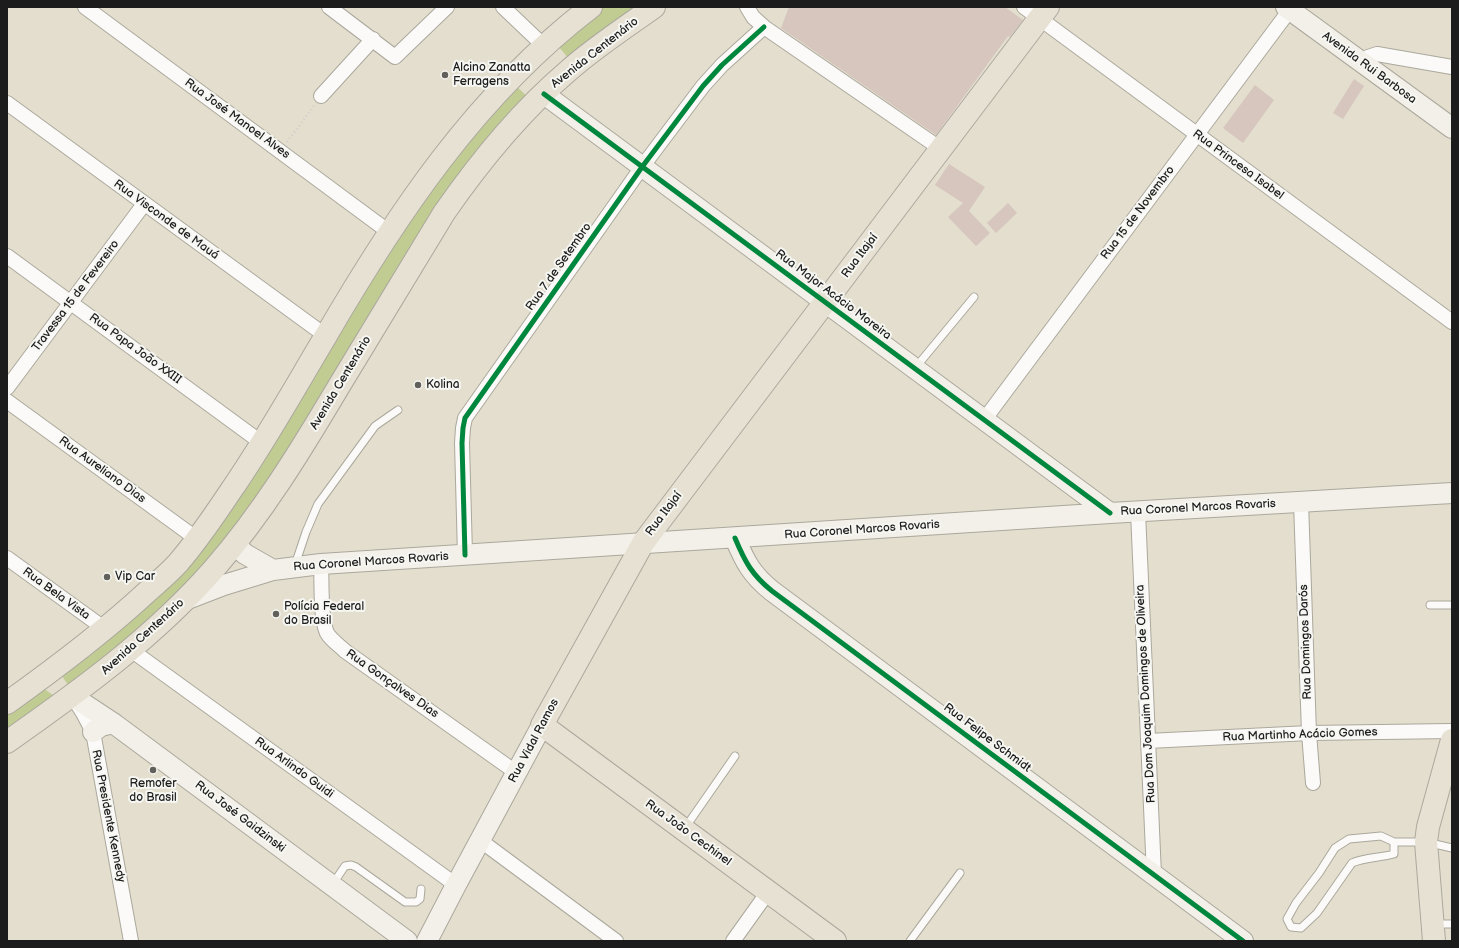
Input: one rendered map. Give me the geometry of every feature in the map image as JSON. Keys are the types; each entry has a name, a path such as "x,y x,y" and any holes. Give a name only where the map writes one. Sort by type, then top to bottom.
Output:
{"main road":[{"path":"7,703 105,630 178,563 224,501 262,443 389,232 450,147 493,97 510,80 591,7"},
{"name":"Avenida Centenário","path":"7,742 72,696 131,650 185,600 213,570 267,500 315,427 444,213 466,182 510,128 569,70 654,7"},
{"name":"Rua Itajaí","path":"642,543 941,149 1037,11"},
{"path":"545,47 569,70"},
{"path":"510,80 523,80 530,83 544,94"},
{"name":"Rua Vidal Ramos","path":"542,725 642,543"},
{"path":"45,676 72,696"},
{"name":"Rua João Cechinel","path":"542,725 835,941"},
{"path":"1439,930 1426,842 1428,827 1452,740"}],"street":[{"name":"Rua José Manoel Alves","path":"85,7 389,232"},
{"path":"329,7 395,57 447,7"},
{"path":"503,7 545,47"},
{"path":"747,7 753,17 764,27 941,149"},
{"name":"Avenida Rui Barbosa","path":"1289,8 1452,128"},
{"name":"Rua 15 de Novembro","path":"984,420 1289,8"},
{"name":"Rua Princesa Isabel","path":"1037,11 1197,134 1452,322"},
{"name":"Rua 7 de Setembro","path":"465,555 462,443 463,428 466,418 642,167 703,86 722,65 764,27"},
{"path":"321,96 373,39"},
{"path":"1363,63 1368,57 1377,54 1452,67"},
{"name":"Rua Major Acácio Moreira","path":"544,94 1110,513"},
{"name":"Rua Visconde de Mauá","path":"7,103 326,336"},
{"name":"Travessa 15 de Fevereiro","path":"7,388 144,204"},
{"name":"Rua Papa João XXIII","path":"7,256 262,443"},
{"name":"Rua Aureliano Dias","path":"7,401 197,539"},
{"name":"Rua Coronel Marcos Rovaris","path":"185,600 224,585 273,570 321,564 1110,513 1452,493"},
{"name":"Rua Domingos Darós","path":"1301,502 1309,733 1313,783"},
{"name":"Rua Dom Joaquim Domingos de Oliveira","path":"1138,512 1154,875"},
{"name":"Rua Felipe Schmidt","path":"735,538 747,565 761,582 1244,941"},
{"path":"234,544 246,554 273,570"},
{"name":"Rua Bela Vista","path":"7,558 105,630"},
{"name":"Rua Gonçalves Dias","path":"321,564 324,623 328,634 345,651 517,773"},
{"name":"Rua Arlindo Guidi","path":"131,650 456,885"},
{"name":"Rua José Gaidzinski","path":"72,696 113,723 407,941"},
{"name":"Rua Presidente Kennedy","path":"72,696 93,732 131,941"},
{"path":"93,732 101,726 113,723"},
{"name":"Rua Vidal Ramos","path":"427,941 542,725"},
{"name":"Rua Martinho Acácio Gomes","path":"1148,741 1309,733 1452,731"},
{"path":"480,841 616,941"},
{"path":"733,941 768,892"}],"lane":[{"path":"915,369 974,296"},
{"path":"294,567 306,532 318,504 375,426 398,410"},
{"path":"1430,605 1452,605"},
{"path":"683,829 735,756"},
{"path":"1394,842 1394,854 1361,859 1352,863 1317,914 1301,928 1291,927 1287,919 1296,903 1335,848 1349,839 1381,836 1394,842 1426,842 1452,848"},
{"path":"332,886 345,866 351,865 405,902 416,902 420,899 421,889"},
{"path":"910,941 960,873"}],"path":[{"path":"280,151 321,96"}],"green space":[{"path":"602,7 639,7 569,59 558,46"},
{"path":"515,85 529,98 271,482 187,590 72,691 60,673 188,561 440,173"},
{"path":"40,686 60,700 7,736 7,709"}],"building":[{"path":"789,7 1005,7 1023,20 1010,37 1008,36 936,135 781,28"},
{"path":"1354,79 1364,86 1343,119 1333,113"},
{"path":"1255,85 1274,100 1243,143 1223,128"},
{"path":"949,164 985,187 969,211 990,233 976,246 948,217 963,203 935,185"},
{"path":"1008,203 1017,213 996,233 987,223"}],"cycle path":[{"path":"465,555 462,443 465,418 642,167 703,86 722,65 764,27"},
{"path":"544,94 1110,513"},
{"path":"735,538 742,554 754,574 772,591 1243,941"}],"place":[{"name":"Alcino Zanatta Ferragens","path":"445,75"},
{"name":"Kolina","path":"418,385"},
{"name":"Vip Car","path":"107,577"},
{"name":"Polícia Federal do Brasil","path":"276,614"},
{"name":"Remofer do Brasil","path":"153,770"}]}
